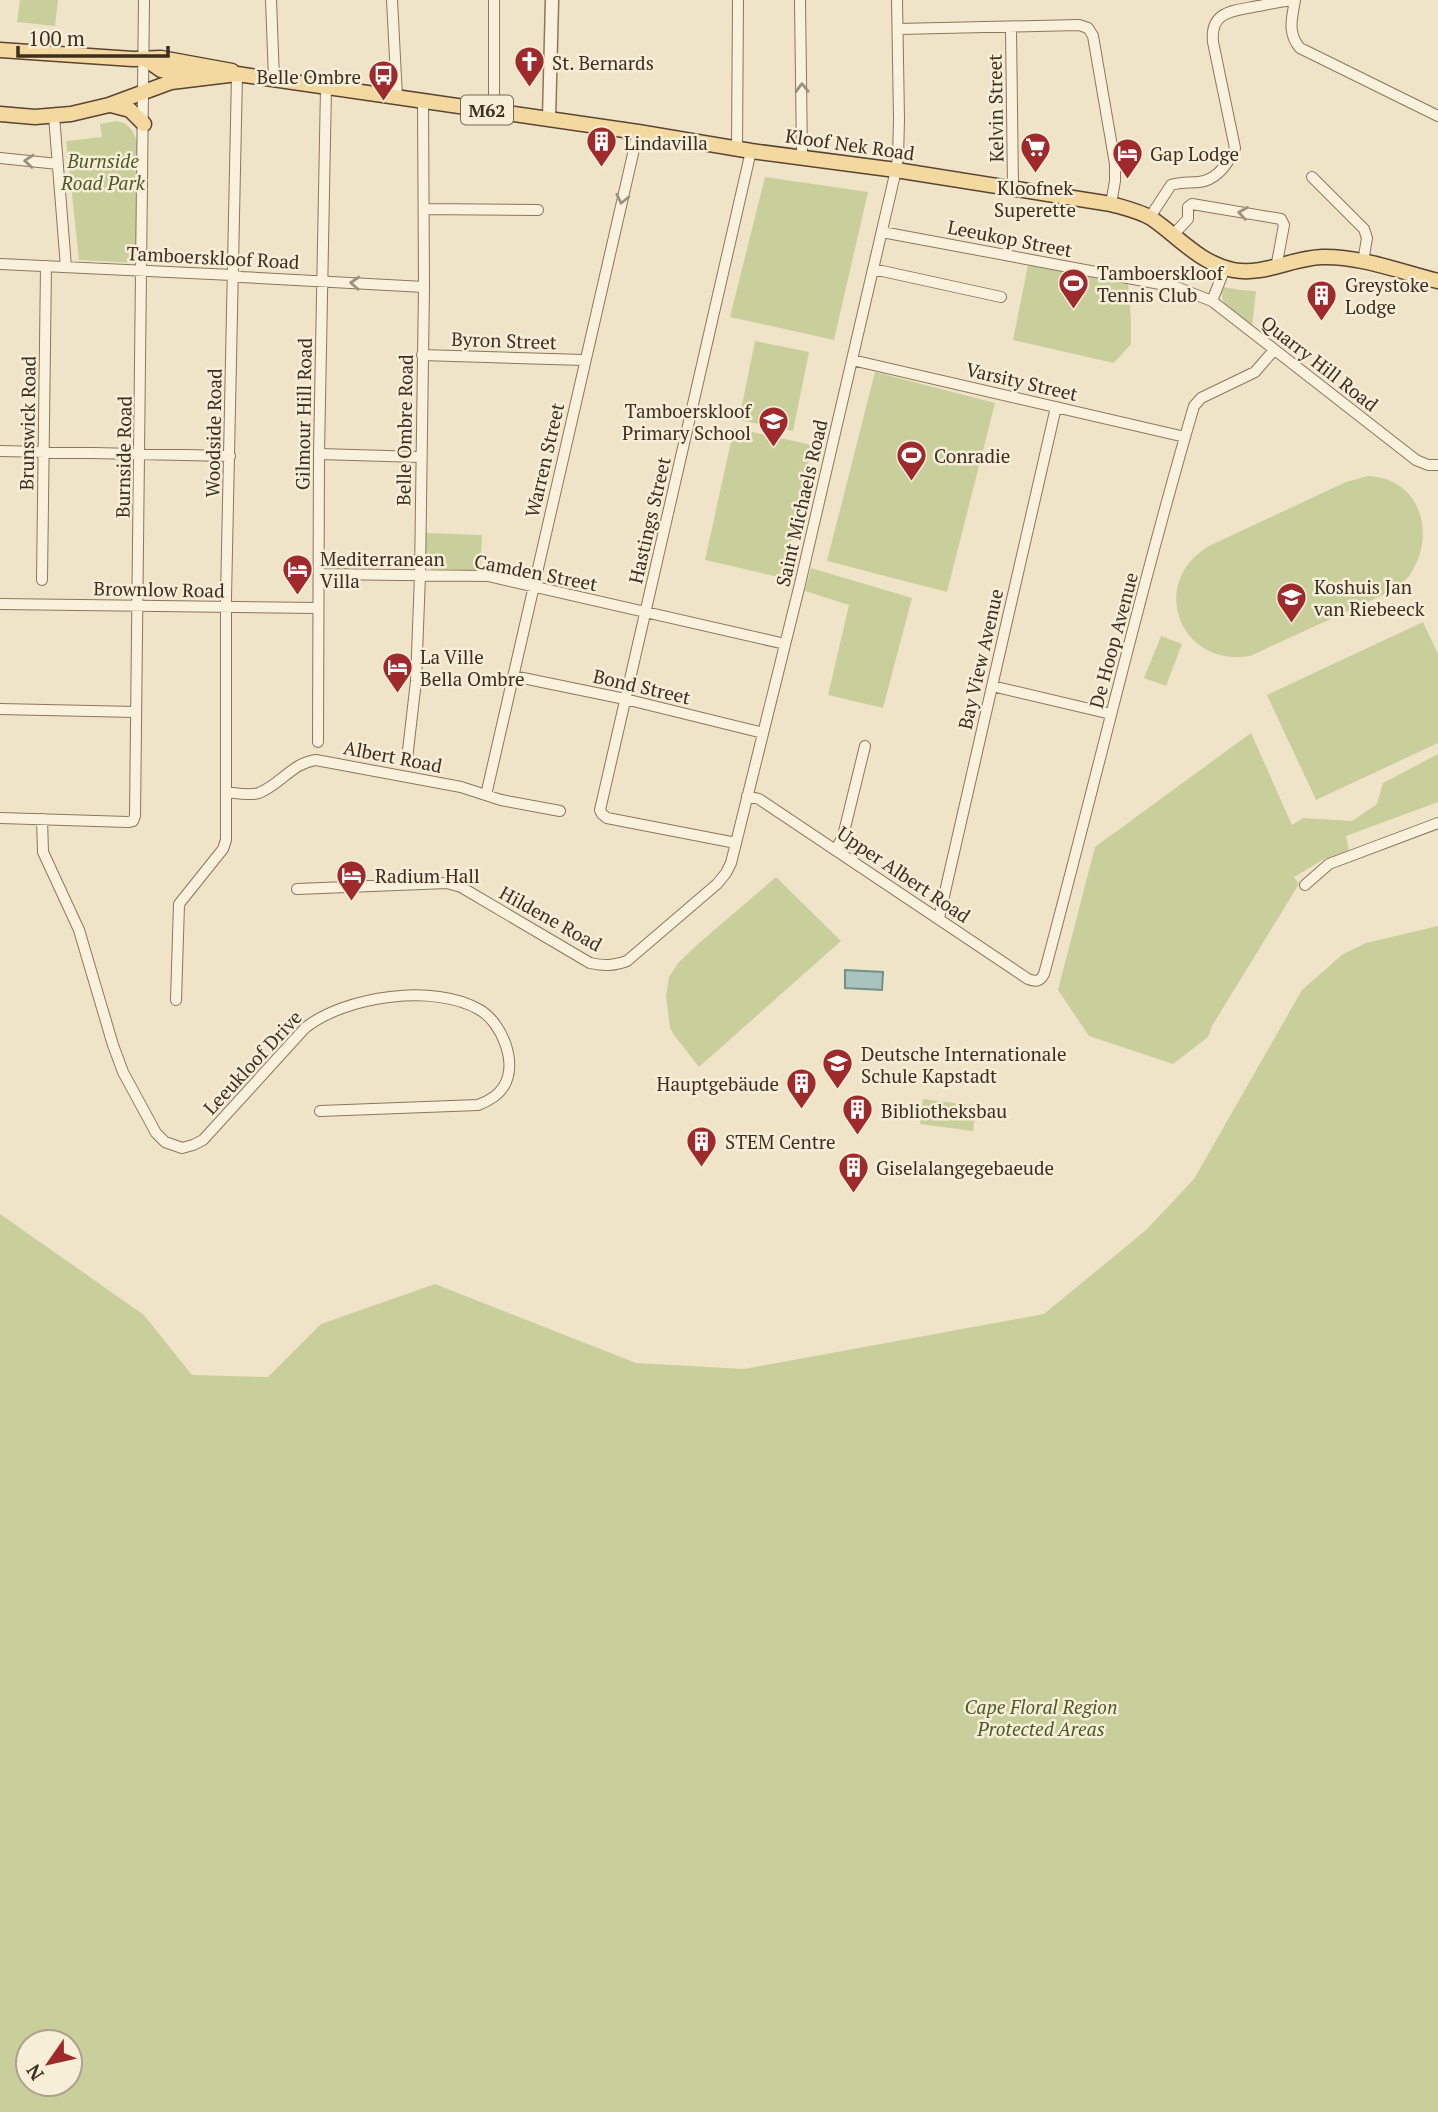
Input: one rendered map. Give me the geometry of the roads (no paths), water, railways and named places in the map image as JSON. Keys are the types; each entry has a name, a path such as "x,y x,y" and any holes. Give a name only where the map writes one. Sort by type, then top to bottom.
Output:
{"main road":[{"name":"M62","path":"0,50 161,58 222,68 237,74"},
{"path":"144,58 160,70 183,72 201,78"},
{"name":"M62","path":"0,114 29,117 89,111 171,82 237,74"},
{"name":"Kloof Nek Road","path":"237,74 1111,204 1150,217 1197,254 1225,268 1245,271 1276,268 1318,257 1339,257 1438,281"},
{"path":"109,105 130,110 144,124"}],"street":[{"path":"144,0 145,92"},
{"path":"271,0 274,79"},
{"path":"392,0 397,97"},
{"path":"494,0 494,111"},
{"path":"549,119 552,0"},
{"name":"Hastings Street","path":"736,843 607,818 600,807 645,612 744,149 738,0"},
{"path":"800,0 802,156"},
{"name":"Saint Michaels Road","path":"736,843 896,170 899,119 897,0"},
{"path":"1150,217 1171,185 1214,178 1235,149 1213,42 1213,30 1217,21 1228,12 1293,0 1291,30 1300,48 1438,116"},
{"path":"898,29 1079,25 1088,28 1093,36 1115,164 1111,204"},
{"name":"Kelvin Street","path":"1011,28 1013,188"},
{"name":"Woodside Road","path":"176,1000 179,904 225,846 237,74"},
{"name":"Gilmour Hill Road","path":"318,741 319,454 326,87"},
{"name":"Burnside Road","path":"42,819 128,822 135,817 145,92"},
{"name":"Belle Ombre Road","path":"407,759 416,681 420,575 424,287 423,101"},
{"path":"54,116 66,267"},
{"name":"Warren Street","path":"486,795 638,132"},
{"path":"0,158 58,164"},
{"path":"1312,177 1364,229 1367,238 1363,262"},
{"path":"1173,236 1188,219 1188,207 1192,204 1281,219 1284,225 1276,268"},
{"path":"424,209 538,210"},
{"name":"Leeukop Street","path":"882,232 1176,286 1212,301"},
{"name":"Tamboerskloof Road","path":"0,264 424,287"},
{"name":"Brunswick Road","path":"42,580 46,266"},
{"path":"1212,301 1225,268"},
{"path":"873,270 1001,297"},
{"name":"Quarry Hill Road","path":"1212,301 1416,460 1427,465 1438,465"},
{"name":"De Hoop Avenue","path":"1040,979 1044,974 1055,934 1194,406 1198,400 1255,372 1274,350"},
{"name":"Byron Street","path":"422,355 584,360"},
{"name":"Varsity Street","path":"852,360 1185,437"},
{"name":"Bay View Avenue","path":"939,918 1056,407"},
{"path":"0,452 230,456"},
{"path":"319,454 420,457"},
{"name":"Camden Street","path":"318,574 488,576 785,643"},
{"name":"Brownlow Road","path":"0,604 318,608"},
{"name":"Bond Street","path":"513,676 625,699 763,733"},
{"path":"992,686 1111,714"},
{"path":"0,709 136,712"},
{"path":"836,849 843,836 864,747"},
{"name":"Albert Road","path":"226,792 261,792 298,765 316,760 461,787 501,800 560,811"},
{"name":"Upper Albert Road","path":"747,796 759,799 836,849 1028,979 1040,979"},
{"path":"0,818 42,819"},
{"name":"Leeukloof Drive","path":"42,819 43,852 79,930 118,1060 156,1133 170,1145 182,1148 203,1140 304,1028 331,1013 360,1002 387,997 424,996 467,1004 495,1022 505,1044 509,1073 505,1085 492,1099 478,1105 320,1111"},
{"path":"1306,885 1329,864 1438,823"},
{"name":"Hildene Road","path":"297,889 447,883 461,887 590,963 615,966 626,961 723,878 731,863 736,843"}],"water":[{"path":"845,970 883,972 882,990 845,988"}],"place":[{"name":"St. Bernards","path":"529,89"},
{"name":"Belle Ombre","path":"384,103"},
{"name":"Lindavilla","path":"601,169"},
{"name":"Kloofnek Superette","path":"1035,175"},
{"name":"Gap Lodge","path":"1127,180"},
{"name":"Tamboerskloof Tennis Club","path":"1074,310"},
{"name":"Greystoke Lodge","path":"1322,322"},
{"name":"Tamboerskloof Primary School","path":"774,448"},
{"name":"Conradie","path":"911,482"},
{"name":"Mediterranean Villa","path":"297,596"},
{"name":"Koshuis Jan van Riebeeck","path":"1291,624"},
{"name":"La Ville Bella Ombre","path":"397,694"},
{"name":"Radium Hall","path":"352,902"},
{"name":"Deutsche Internationale Schule Kapstadt","path":"838,1091"},
{"name":"Hauptgebäude","path":"802,1110"},
{"name":"Bibliotheksbau","path":"858,1137"},
{"name":"STEM Centre","path":"702,1168"},
{"name":"Giselalangegebaeude","path":"853,1194"}],"park label":[{"name":"Burnside Road Park","path":"103,171"},
{"name":"Cape Floral Region Protected Areas","path":"1041,1717"}]}
